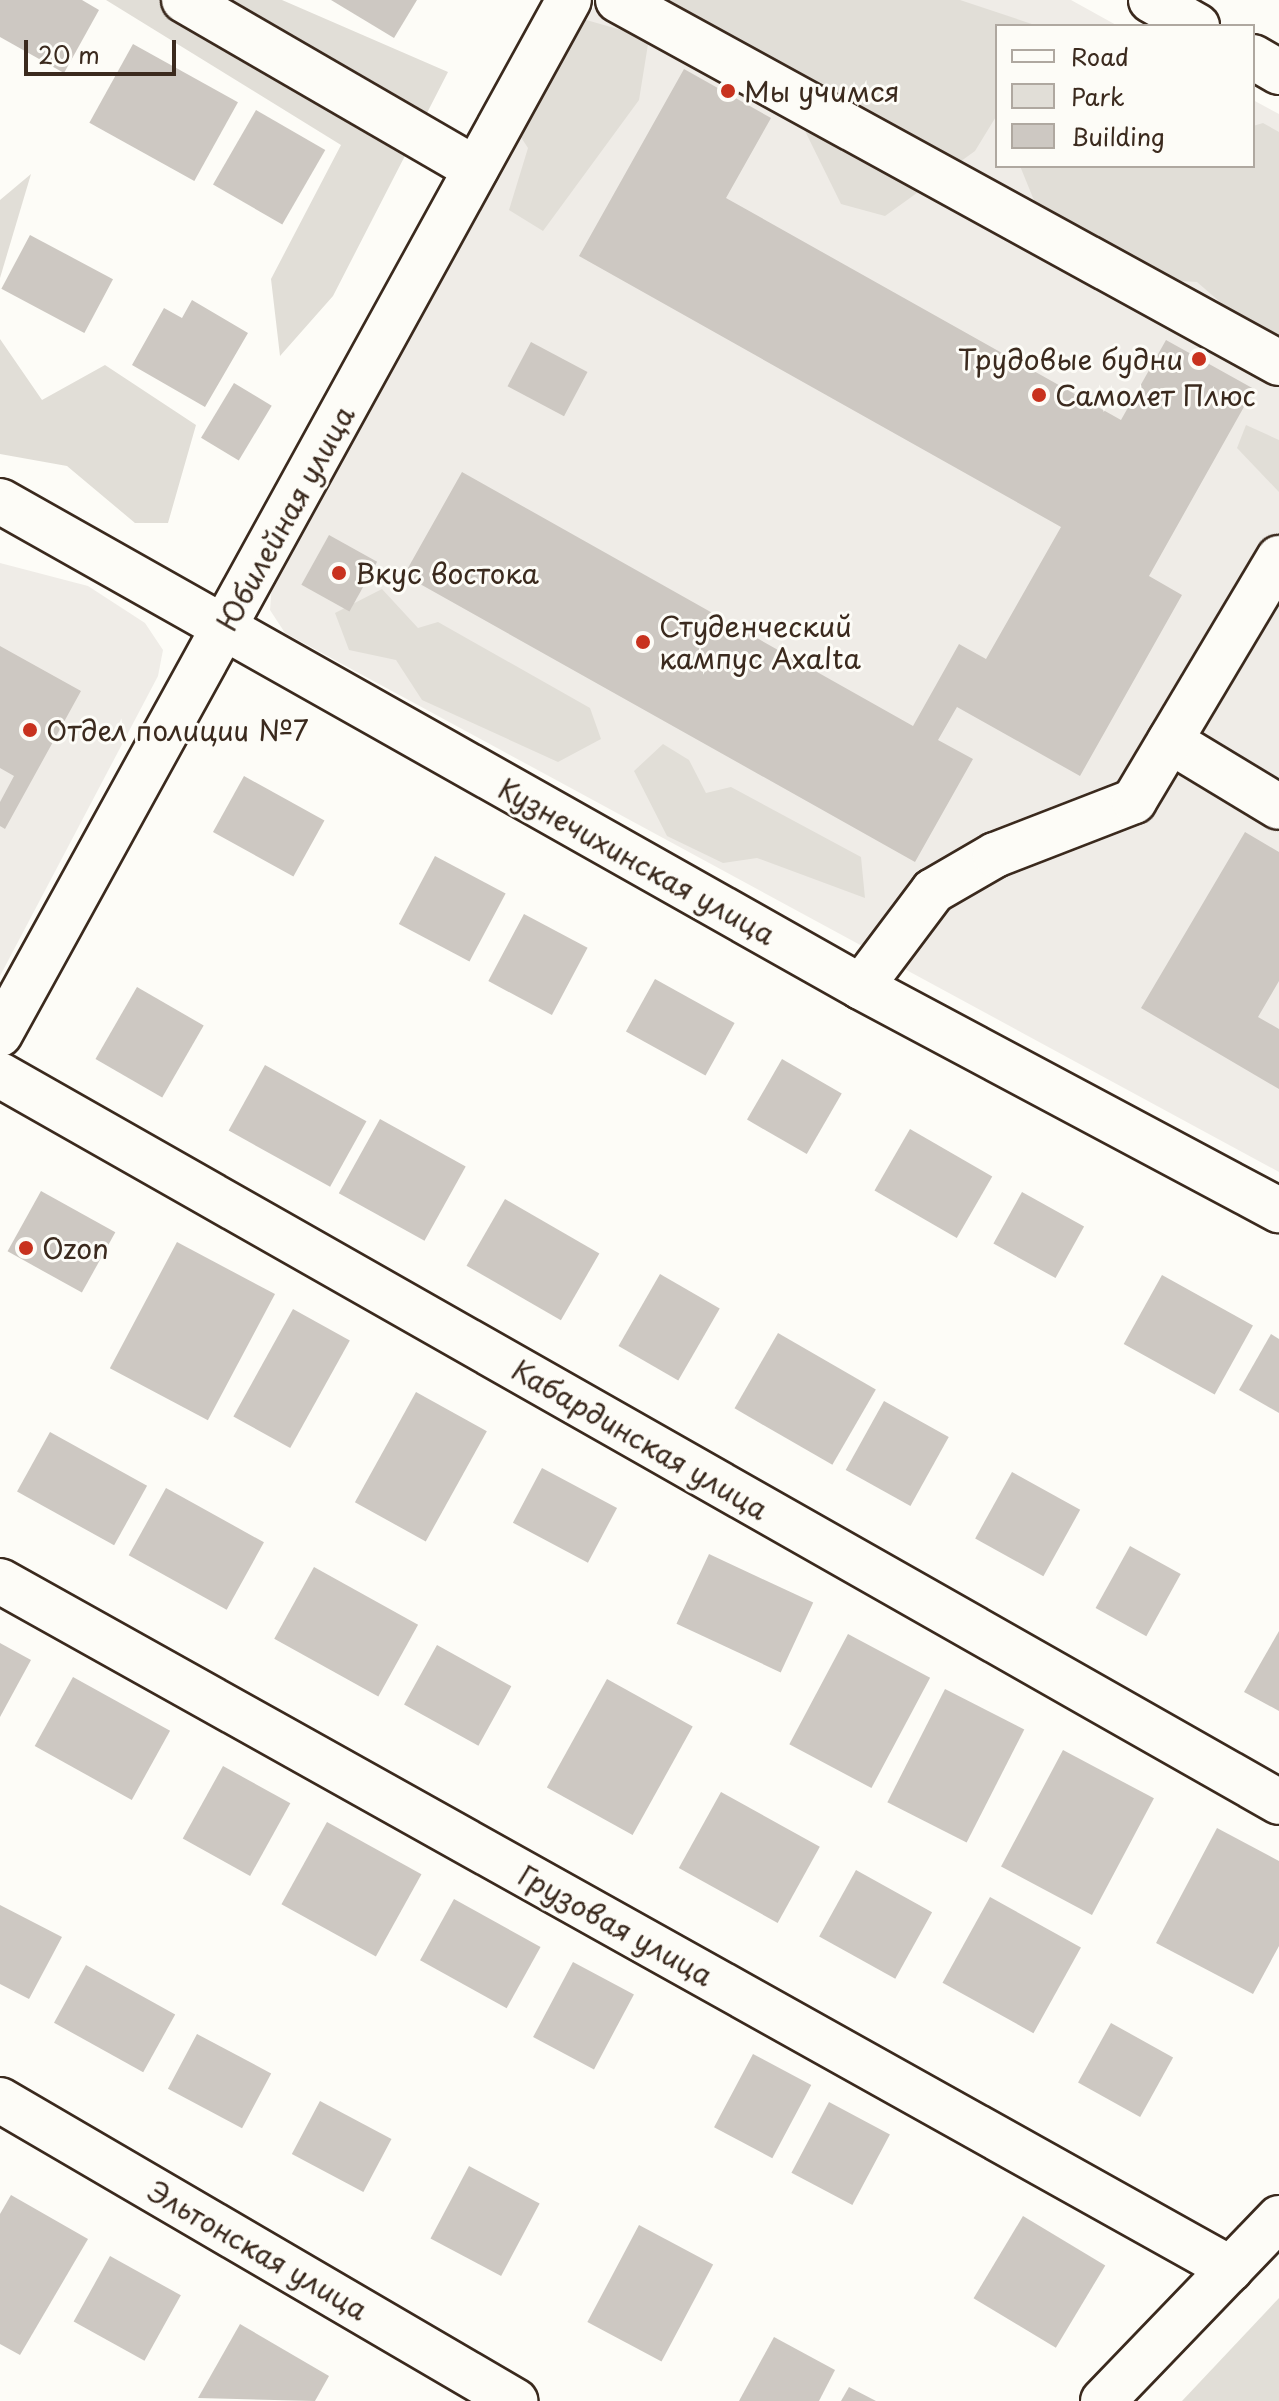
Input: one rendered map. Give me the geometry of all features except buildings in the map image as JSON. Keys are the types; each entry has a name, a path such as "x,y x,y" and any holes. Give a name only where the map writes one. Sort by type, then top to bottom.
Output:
{"street":[{"path":"184,0 476,169"},
{"name":"Юбилейная улица","path":"0,1034 569,0"},
{"path":"618,0 1279,363"},
{"path":"1151,0 1193,24"},
{"path":"1255,58 1279,72"},
{"name":"Кузнечихинская улица","path":"0,501 861,987 1279,1210"},
{"path":"861,987 933,891 995,855 1134,801 1279,558"},
{"path":"1170,741 1279,807"},
{"name":"Кабардинская улица","path":"0,1075 1279,1802"},
{"name":"Грузовая улица","path":"0,1581 1231,2269"},
{"name":"Эльтонская улица","path":"0,2100 515,2401"},
{"path":"1103,2401 1279,2218"}],"shaded area":[{"path":"598,0 1071,0 1114,24 995,24 995,168 1255,168 1255,101 1279,114 1279,1172 285,633 270,610 272,583 447,261"},
{"path":"0,563 88,586 145,623 163,650 158,676 0,976"}],"green space":[{"path":"106,0 282,0 448,72 333,296 280,356 271,279 341,145"},
{"path":"661,0 960,0 1032,24 995,24 995,118 975,151 885,216 841,204 772,64 715,26"},
{"path":"569,15 649,38 639,100 543,231 509,210 528,148 511,122"},
{"path":"1263,123 1279,132 1279,353 1197,282 1150,279 1040,215 1021,168 1255,168 1255,125"},
{"path":"31,174 0,278 0,200"},
{"path":"0,339 42,400 105,365 196,425 168,523 135,523 67,466 0,454"},
{"path":"1246,425 1279,440 1279,492 1237,448"},
{"path":"382,589 418,628 438,622 590,708 601,739 558,762 422,700 396,660 349,650 335,613"},
{"path":"663,744 689,760 706,793 731,787 861,857 865,898 757,858 723,863 667,836 634,771"},
{"path":"1279,2298 1279,2401 1182,2401"}],"place":[{"name":"Мы учимся","path":"728,91"},
{"name":"Трудовые будни","path":"1199,359"},
{"name":"Самолет Плюс","path":"1039,395"},
{"name":"Вкус востока","path":"339,573"},
{"name":"Студенческий кампус Axalta","path":"643,642"},
{"name":"Отдел полиции №7","path":"30,730"},
{"name":"Ozon","path":"26,1248"}]}
